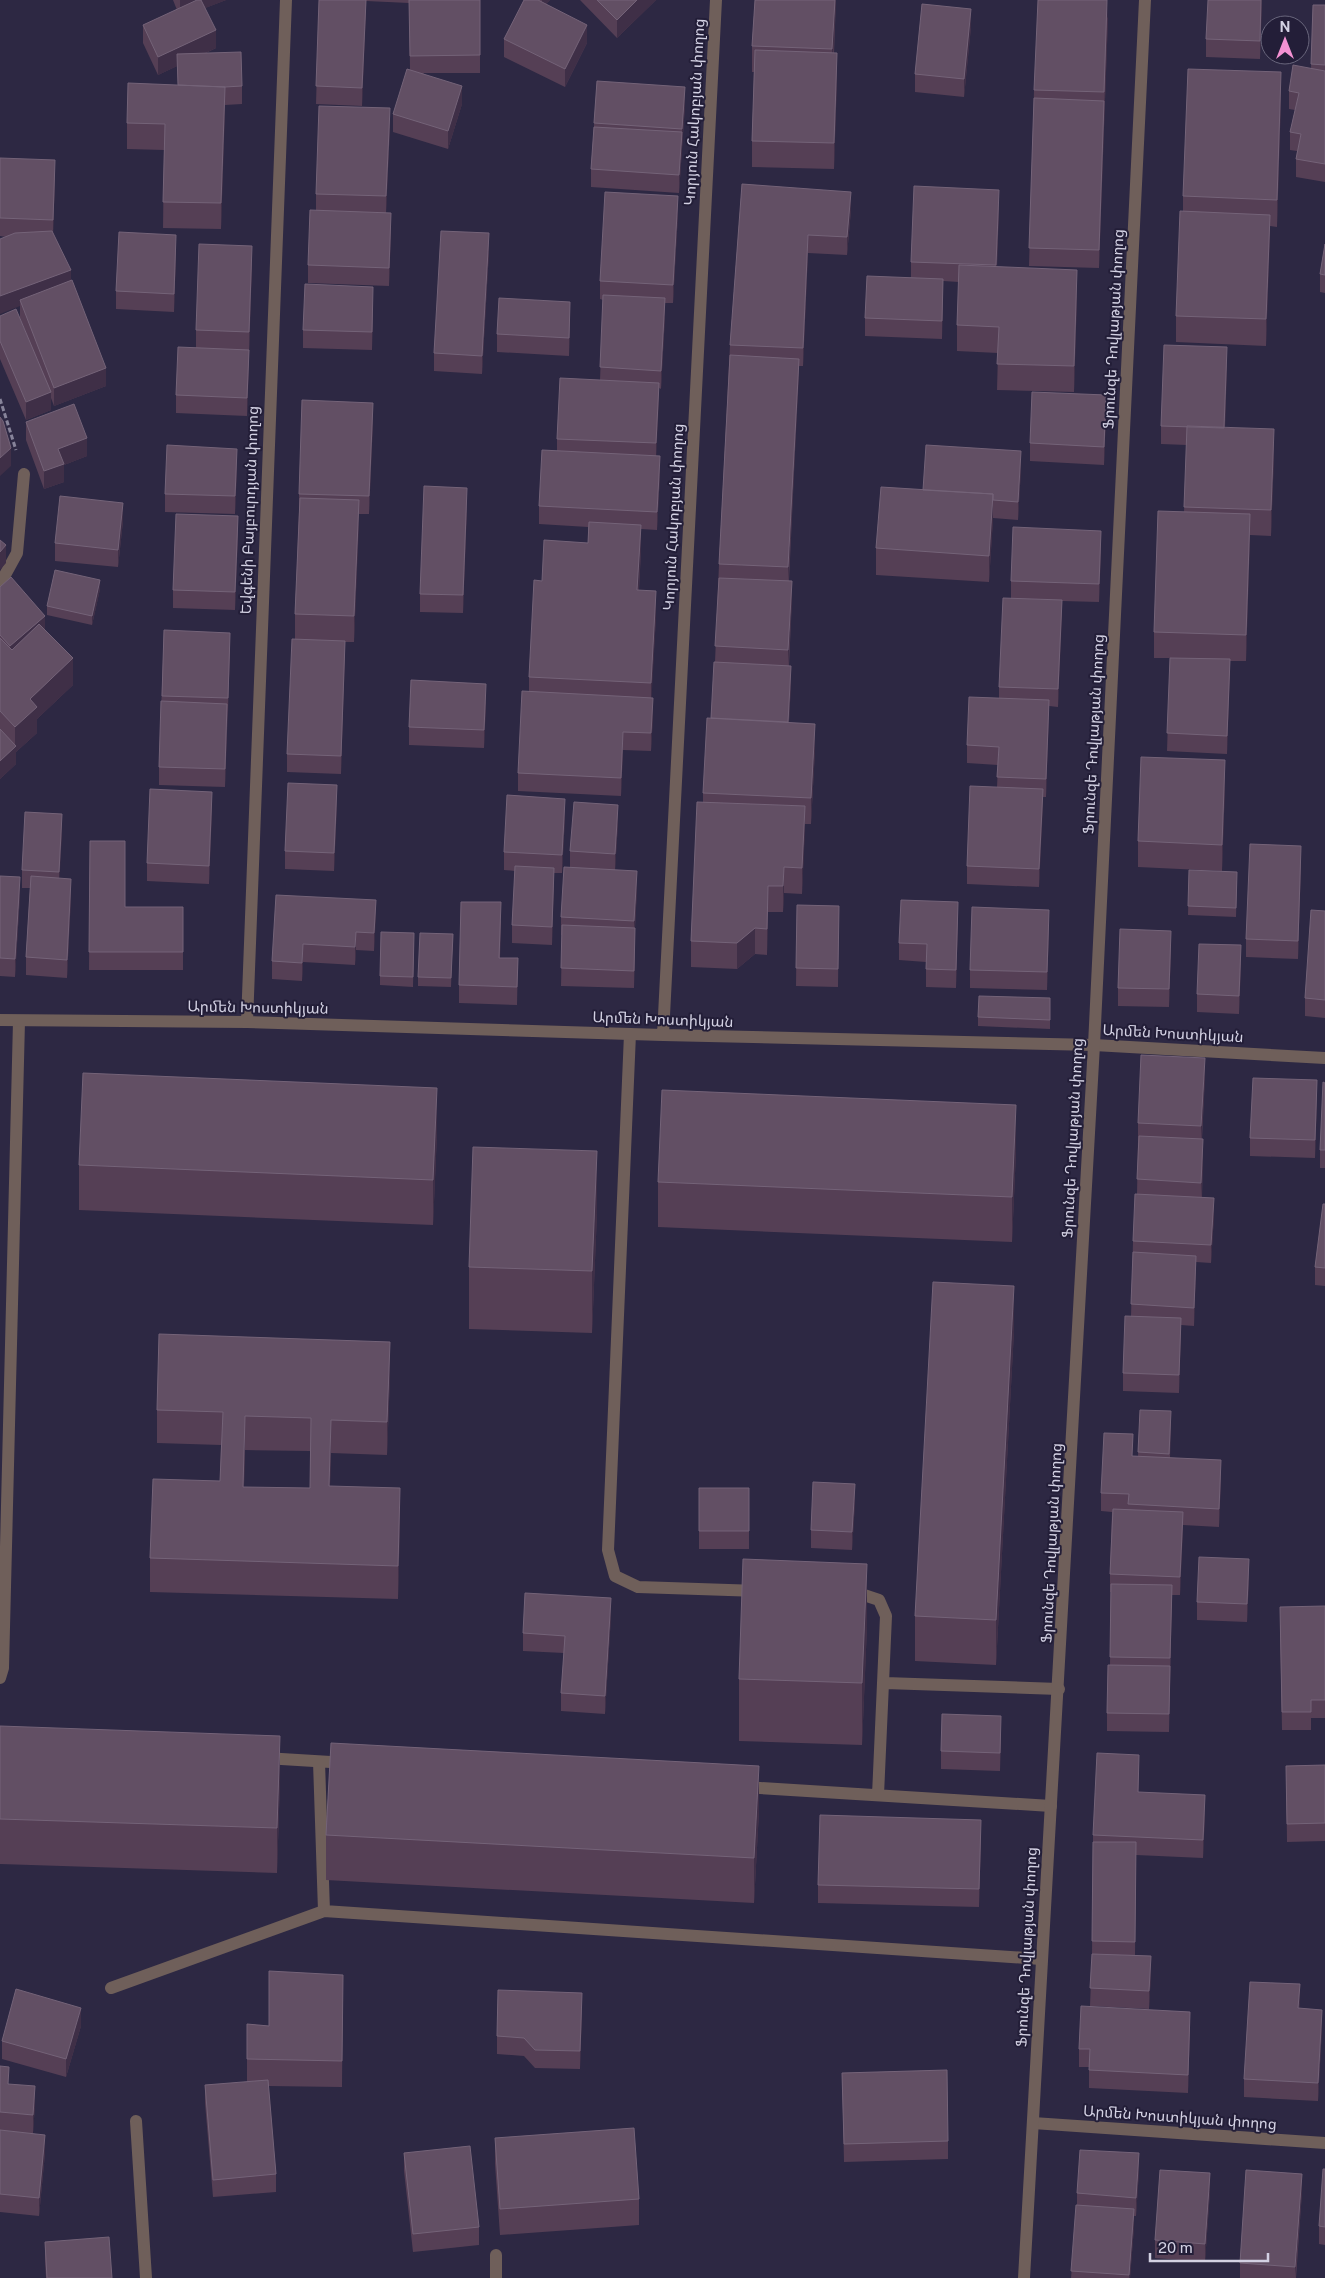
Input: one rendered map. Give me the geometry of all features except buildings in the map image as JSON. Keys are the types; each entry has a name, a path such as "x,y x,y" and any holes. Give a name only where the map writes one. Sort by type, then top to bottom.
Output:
{"street":[{"name":"Եվգենի Բայբուրդյան փողոց","path":"247,1022 286,0"},
{"name":"Կորյուն Հակոբյան փողոց","path":"663,1035 716,0"},
{"name":"Ֆրունզե Դովլաթյան փողոց","path":"1024,2278 1041,1959 1059,1689 1094,1045 1145,0"},
{"path":"0,584 17,553 24,474"},
{"name":"Արմեն Խոստիկյան","path":"0,1020 247,1022 663,1035 1094,1045 1325,1058"},
{"path":"0,1678 3,1668 6,1302 19,1021"},
{"path":"630,1034 608,1550 615,1576 638,1587 774,1591"},
{"path":"842,1593 861,1594 879,1600 886,1616 885,1683 878,1795"},
{"path":"885,1683 1059,1689"},
{"path":"252,1758 358,1764"},
{"path":"319,1762 324,1910"},
{"path":"731,1786 1051,1806"},
{"path":"111,1988 324,1910 1041,1959"},
{"path":"136,2121 146,2278"},
{"name":"Արմեն Խոստիկյան փողոց","path":"1033,2123 1325,2143"},
{"path":"496,2255 496,2278"}],"path":[{"path":"0,399 24,474"}]}
